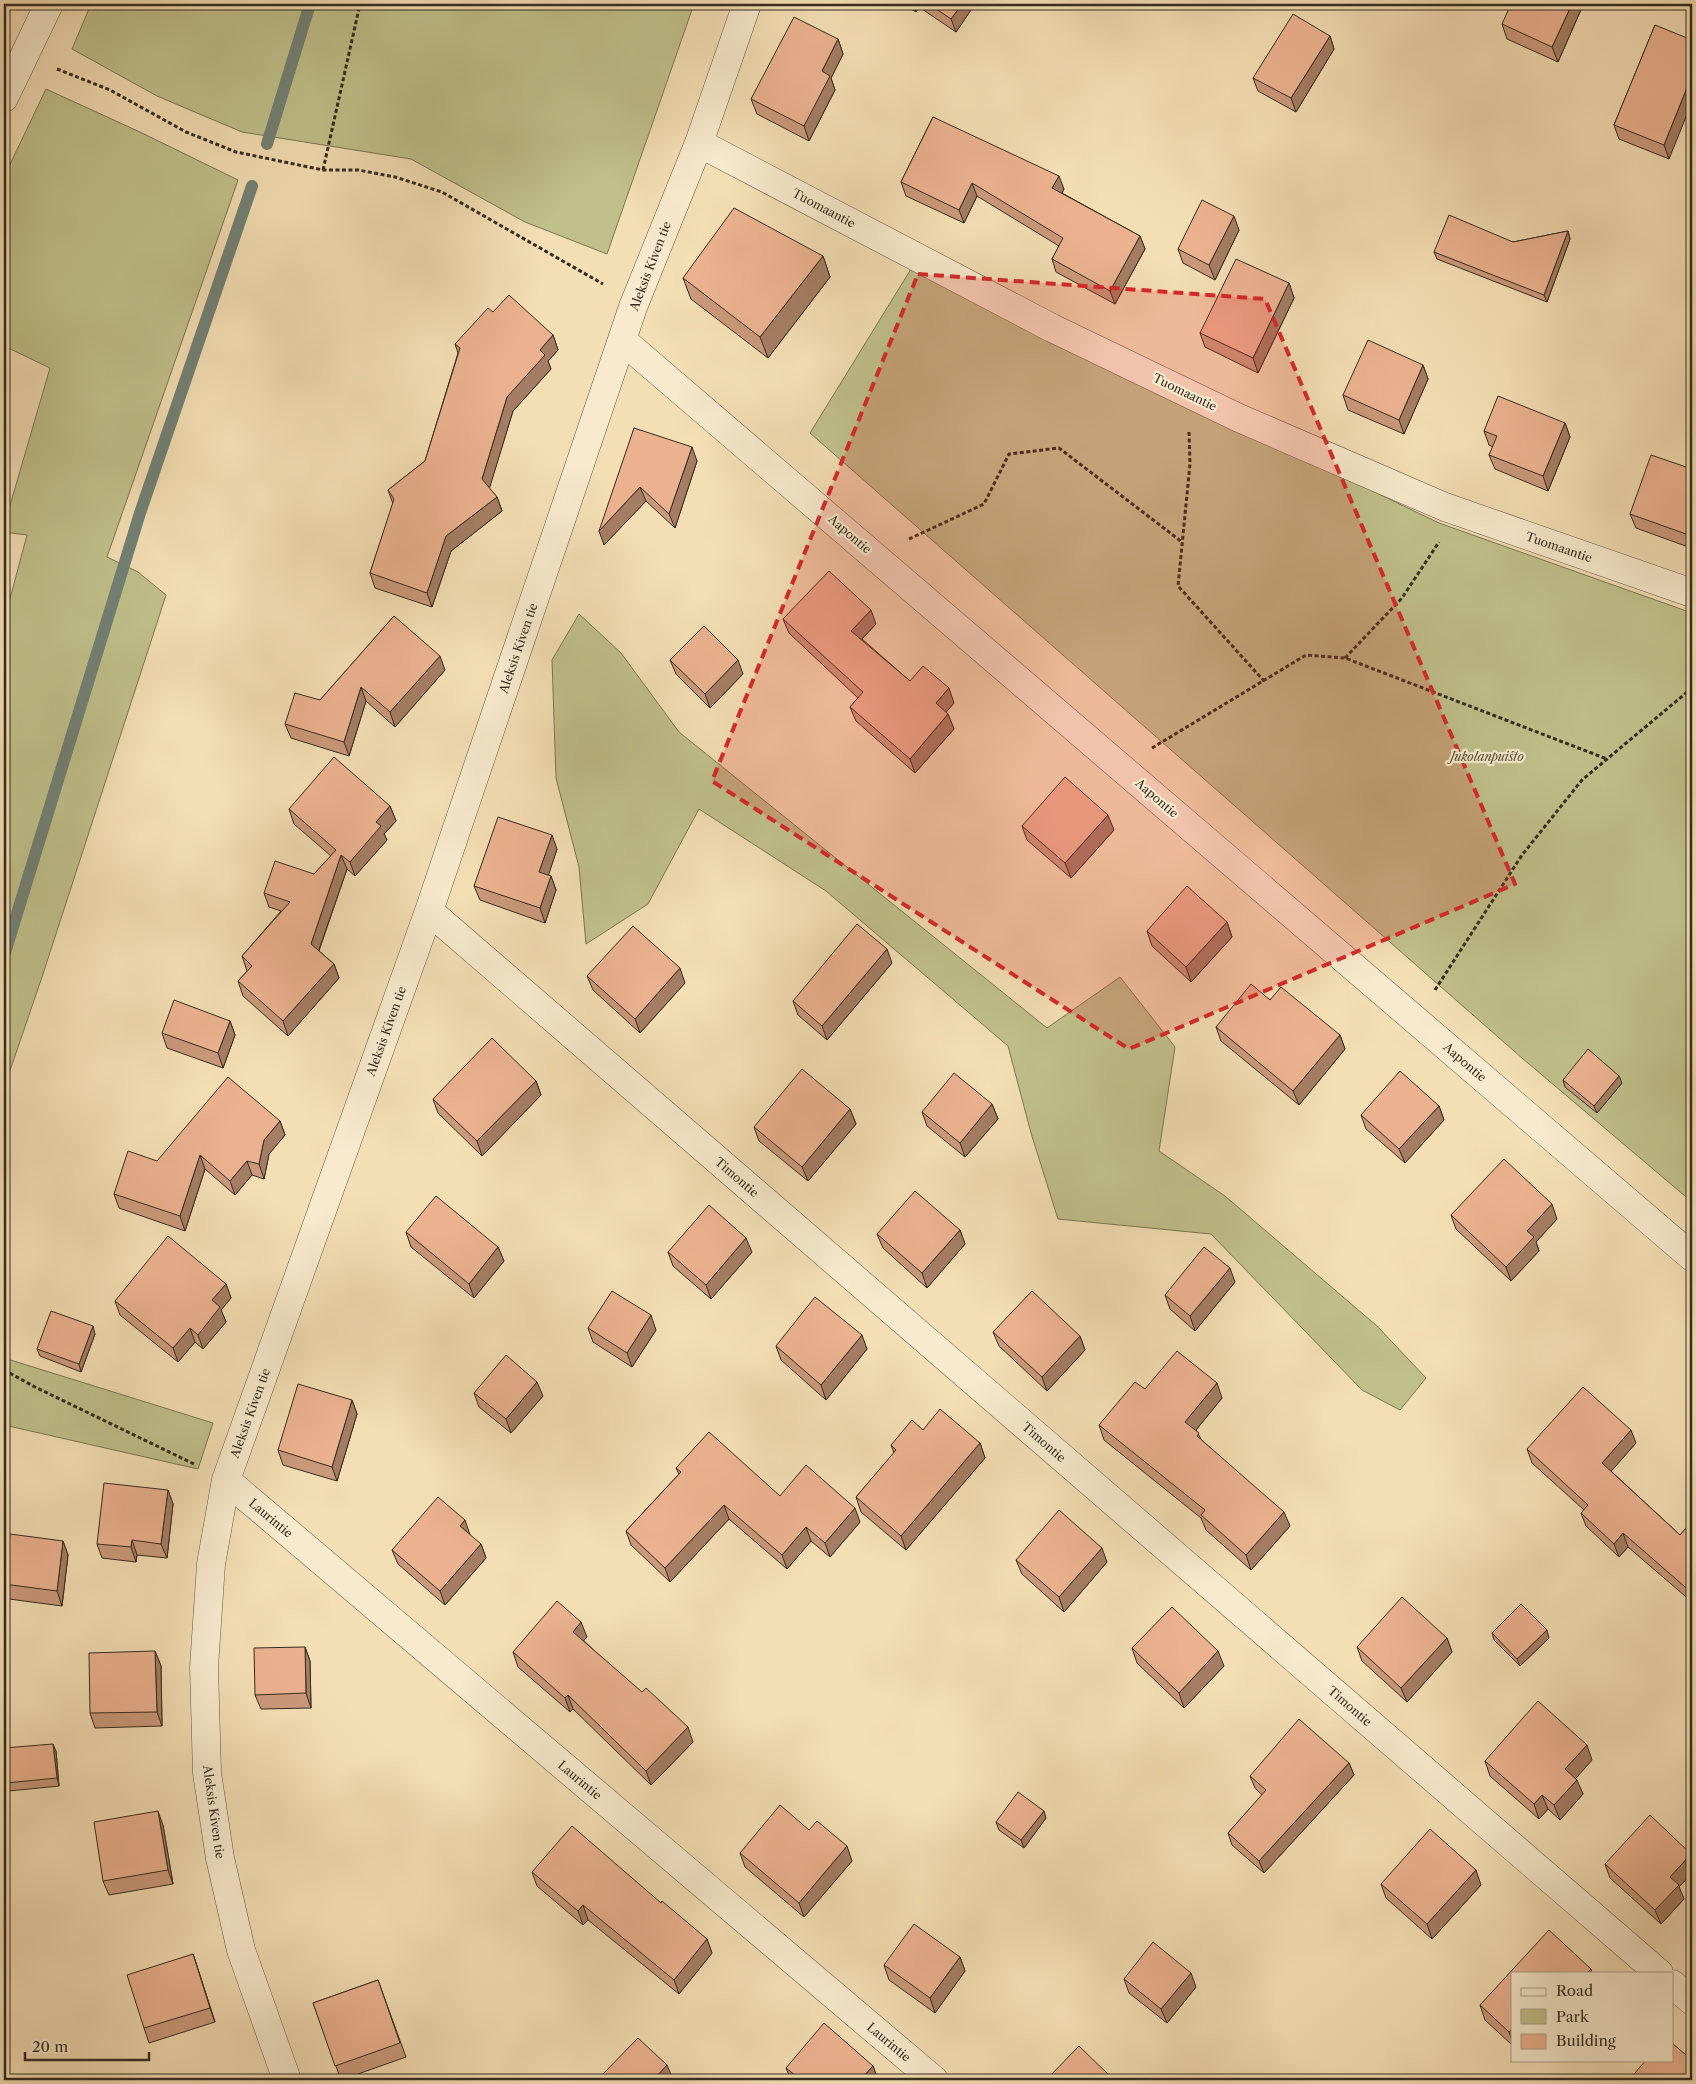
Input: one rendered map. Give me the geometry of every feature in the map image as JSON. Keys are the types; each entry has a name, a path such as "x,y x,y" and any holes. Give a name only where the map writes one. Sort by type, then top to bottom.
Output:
{"street":[{"path":"4,98 49,4"},
{"name":"Aleksis Kiven tie","path":"287,2080 241,1950 220,1858 207,1773 204,1667 211,1564 226,1480 428,911 633,307 698,143 746,4"},
{"name":"Tuomaantie","path":"698,143 1052,328 1239,418 1459,512 1692,593"},
{"name":"Aapontie","path":"622,340 1692,1257"},
{"name":"Timontie","path":"428,911 1658,1972"},
{"name":"Laurintie","path":"226,1480 934,2080"},
{"path":"1674,1986 1692,2002"}],"path":[{"path":"323,170 360,4"},
{"path":"56,69 110,90 186,132 236,152 323,170 358,170 395,177 442,192 609,287"},
{"path":"1188,394 1190,464 1178,586 1264,680"},
{"path":"906,541 984,504 1008,454 1059,448 1182,542"},
{"path":"1345,658 1402,598 1459,512"},
{"path":"1149,750 1306,655 1345,658 1607,759"},
{"path":"1433,993 1522,855 1582,780 1692,688"},
{"path":"4,1370 226,1480"}],"highlighted area":[{"path":"918,274 1265,299 1515,884 1129,1049 712,781"}],"green space":[{"path":"91,4 694,4 607,254 525,222 411,159 242,132 157,96 72,49"},
{"path":"46,89 238,180 107,557 138,572 166,595 4,1088 4,621 27,535 4,532 4,526 50,368 4,346 4,177"},
{"name":"Jukolanpuisto","path":"911,269 1439,523 1692,613 1692,1202 1522,1058 810,433"},
{"path":"579,614 621,653 679,732 1047,1028 1120,977 1175,1047 1159,1151 1225,1196 1377,1326 1426,1378 1400,1410 1362,1390 1211,1234 1058,1219 1031,1133 1008,1046 826,891 699,809 648,904 586,944 579,867 556,778 552,660"},
{"path":"4,1358 213,1423 198,1469 4,1425"}],"building":[{"path":"929,4 962,4 951,19"},
{"path":"1511,4 1572,4 1552,47 1502,24"},
{"path":"1293,14 1330,36 1291,98 1253,78"},
{"path":"794,17 838,39 822,71 830,76 804,126 751,99"},
{"path":"1655,25 1692,40 1692,75 1664,145 1614,125"},
{"path":"933,117 1059,176 1052,188 1140,236 1110,291 1052,259 1063,238 972,183 959,210 901,182"},
{"path":"1202,200 1234,216 1209,265 1178,249"},
{"path":"734,208 823,256 760,337 683,278"},
{"path":"1449,215 1513,242 1568,231 1544,295 1434,252"},
{"path":"1236,259 1289,283 1253,358 1200,333"},
{"path":"509,295 553,335 540,350 545,355 507,397 482,479 497,497 446,536 427,593 370,573 394,499 388,490 425,461 460,348 455,344 488,308 493,312"},
{"path":"1368,340 1423,365 1399,420 1343,395"},
{"path":"1498,396 1565,423 1543,476 1489,455 1497,436 1484,431"},
{"path":"634,428 692,447 669,514 640,487 599,531"},
{"path":"1651,455 1692,469 1692,516 1686,534 1630,514"},
{"path":"829,571 871,610 851,631 910,681 923,666 949,688 936,703 948,714 910,759 850,707 863,692 783,619"},
{"path":"394,616 440,656 390,712 361,687 344,742 285,724 295,693 320,700"},
{"path":"704,626 738,660 705,694 670,660"},
{"path":"334,757 390,806 376,822 381,826 350,862 341,855 311,944 334,964 283,1021 238,981 252,966 242,956 290,902 264,893 275,861 314,874 336,850 289,809"},
{"path":"1065,777 1108,815 1065,863 1022,826"},
{"path":"498,817 552,835 539,872 551,876 540,908 474,886"},
{"path":"1187,886 1227,922 1186,967 1147,931"},
{"path":"857,924 887,949 822,1026 793,1001"},
{"path":"633,926 680,968 635,1019 587,976"},
{"path":"1251,984 1270,1000 1281,987 1340,1035 1293,1091 1216,1027"},
{"path":"174,1000 230,1021 218,1053 162,1033"},
{"path":"492,1038 536,1081 477,1141 433,1099"},
{"path":"1588,1049 1619,1076 1594,1106 1563,1080"},
{"path":"802,1069 850,1109 802,1167 754,1127"},
{"path":"1400,1071 1439,1106 1399,1149 1361,1115"},
{"path":"954,1073 992,1104 960,1143 922,1112"},
{"path":"228,1077 280,1121 264,1140 259,1164 247,1161 230,1181 200,1155 180,1216 114,1194 128,1151 157,1161"},
{"path":"1504,1159 1552,1204 1527,1231 1534,1237 1506,1267 1451,1215"},
{"path":"915,1191 960,1230 922,1273 877,1234"},
{"path":"436,1196 498,1247 469,1284 406,1232"},
{"path":"709,1205 746,1238 706,1285 668,1252"},
{"path":"168,1236 226,1284 212,1300 220,1307 198,1335 190,1328 173,1348 115,1301"},
{"path":"1204,1247 1230,1268 1190,1316 1165,1295"},
{"path":"612,1291 651,1315 627,1353 588,1328"},
{"path":"1032,1291 1080,1336 1042,1377 993,1332"},
{"path":"815,1297 862,1335 821,1385 776,1346"},
{"path":"51,1311 93,1326 79,1364 37,1349"},
{"path":"1177,1351 1217,1383 1185,1422 1199,1433 1197,1436 1284,1512 1246,1555 1201,1515 1205,1510 1099,1425 1135,1382 1145,1389"},
{"path":"506,1355 537,1382 506,1419 474,1393"},
{"path":"298,1384 352,1400 332,1467 278,1450"},
{"path":"1583,1387 1631,1430 1602,1463 1680,1535 1692,1521 1692,1593 1623,1533 1614,1544 1581,1513 1588,1505 1527,1449"},
{"path":"940,1409 980,1443 901,1536 856,1497 896,1450 891,1445 912,1420 923,1430"},
{"path":"709,1432 780,1496 806,1465 855,1508 825,1543 806,1527 782,1555 724,1505 665,1568 626,1531 681,1472 676,1468"},
{"path":"104,1483 168,1490 161,1544 132,1540 131,1547 97,1544"},
{"path":"438,1497 465,1520 460,1526 481,1544 440,1591 392,1550"},
{"path":"1059,1510 1102,1548 1059,1597 1016,1560"},
{"path":"10,1534 63,1541 57,1591 4,1584"},
{"path":"1402,1597 1447,1638 1401,1688 1357,1647"},
{"path":"557,1601 581,1622 573,1632 642,1692 646,1688 688,1727 646,1771 568,1695 565,1698 513,1652"},
{"path":"1521,1604 1547,1630 1517,1659 1492,1633"},
{"path":"1172,1607 1218,1651 1179,1693 1132,1648"},
{"path":"305,1647 306,1693 255,1695 254,1648"},
{"path":"155,1651 157,1712 90,1713 89,1653"},
{"path":"1538,1701 1587,1745 1565,1769 1577,1780 1554,1805 1542,1795 1534,1804 1485,1761"},
{"path":"1299,1719 1349,1763 1259,1861 1228,1833 1266,1790 1250,1776"},
{"path":"53,1744 57,1778 6,1783 4,1748"},
{"path":"1018,1792 1044,1811 1021,1840 996,1822"},
{"path":"780,1805 809,1830 817,1821 847,1846 799,1903 740,1853"},
{"path":"158,1811 168,1870 103,1881 94,1822"},
{"path":"1650,1815 1691,1854 1670,1877 1679,1885 1655,1910 1605,1864"},
{"path":"572,1826 661,1903 662,1901 707,1939 674,1980 583,1905 578,1911 532,1872"},
{"path":"1430,1829 1476,1870 1427,1924 1381,1884"},
{"path":"914,1924 960,1957 930,1998 884,1965"},
{"path":"1549,1930 1591,1969 1588,1972 1511,1972 1511,2030 1509,2032 1480,2005"},
{"path":"1153,1942 1191,1973 1161,2009 1124,1979"},
{"path":"193,1954 210,2008 144,2028 127,1975"},
{"path":"378,1980 400,2043 335,2066 313,2003"},
{"path":"824,2023 873,2066 860,2080 801,2080 786,2068"},
{"path":"638,2038 667,2065 653,2080 607,2080 602,2075"},
{"path":"1674,2045 1692,2060 1692,2080 1629,2080 1644,2062 1674,2062"},
{"path":"1079,2046 1114,2080 1046,2080"}],"waterway":[{"path":"267,144 310,4"},
{"path":"4,956 140,513 252,186"}]}
